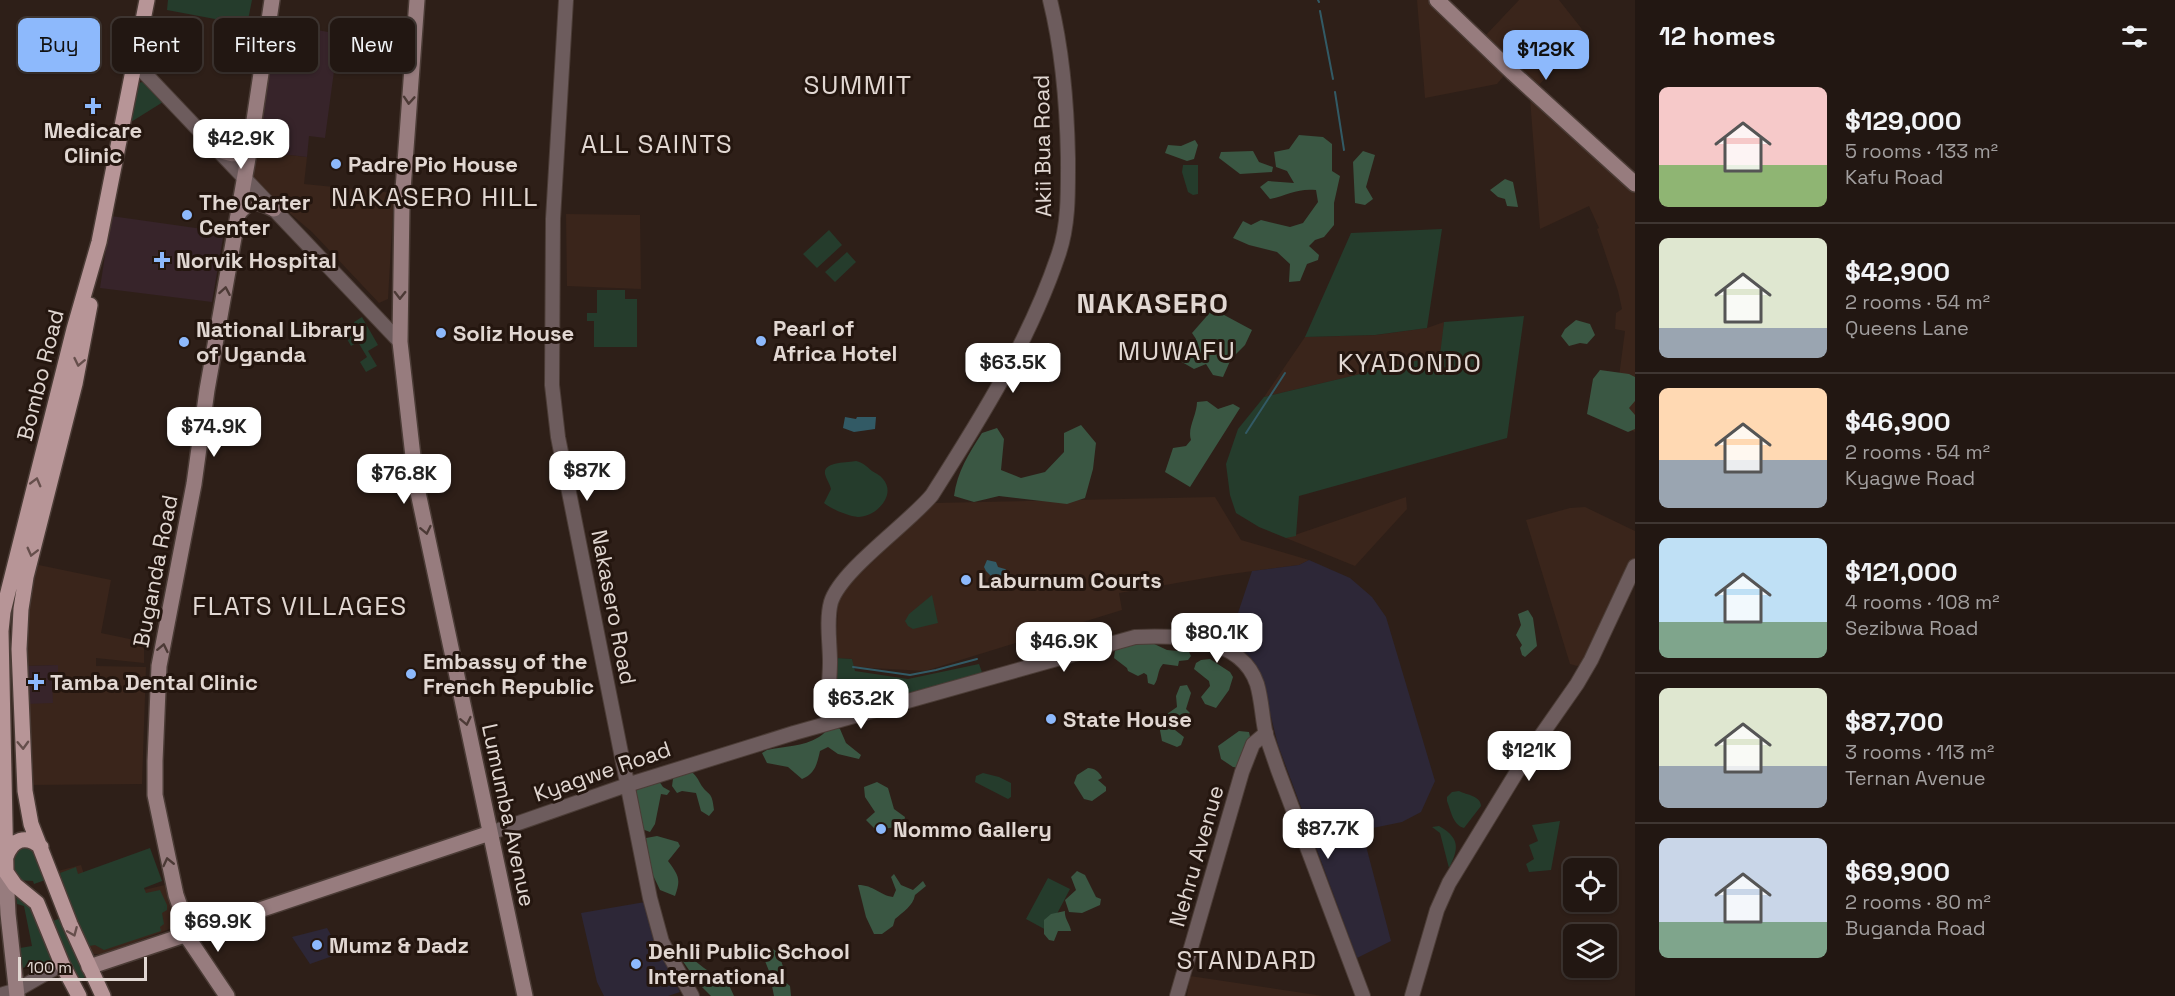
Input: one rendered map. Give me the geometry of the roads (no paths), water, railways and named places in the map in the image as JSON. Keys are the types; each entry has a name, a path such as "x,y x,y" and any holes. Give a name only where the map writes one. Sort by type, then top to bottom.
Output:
{"main road":[{"name":"Bombo Road","path":"144,18 147,0"},
{"name":"Buganda Road","path":"227,996 186,935 184,918 176,895 154,795 159,666 194,484 207,390 250,143 272,0"},
{"name":"Lumumba Avenue","path":"417,0 402,203 400,342 416,483 525,996"},
{"path":"1437,0 1635,184"},
{"name":"Bombo Road","path":"6,864 1,643 3,612 74,329 99,242 133,72"},
{"path":"217,149 237,154 244,151 250,143"},
{"path":"238,214 244,206 250,203 262,203 274,208"},
{"path":"99,242 75,384 26,577 19,645 25,791 31,824 70,924 103,996"},
{"path":"1,643 10,638 19,645"},
{"name":"Kyagwe Road","path":"92,973 255,910 490,833"},
{"path":"17,993 8,914 6,864 12,845 19,839 31,840 41,847"},
{"path":"6,864 15,885 37,903 62,964 76,991 92,984 92,973"}],"street":[{"name":"Nakasero Road","path":"566,0 553,219 552,384 558,437 650,898 662,942 692,996"},
{"name":"Akii Bua Road","path":"833,721 830,714 830,613 834,594 854,569 922,507 936,489 1014,359 1059,252 1068,201 1067,106 1057,29 1050,0"},
{"path":"144,72 400,342"},
{"path":"1413,996 1437,910 1449,883 1526,757 1577,684 1591,660 1635,566"},
{"name":"Kyagwe Road","path":"490,833 627,785 833,721 1135,637 1178,636 1219,646 1240,659 1249,668 1257,682 1266,733 1363,996"},
{"name":"Nehru Avenue","path":"1177,996 1242,772 1253,744 1266,733"},
{"path":"0,995 17,993 62,964"}],"water":[{"path":"845,417 856,419 857,417 876,417 875,429 854,432 843,428"},
{"path":"987,560 996,562 998,567 1010,573 1012,585 1007,589 995,586 993,578 984,567"}],"waterway":[{"path":"1320,11 1333,79"},
{"path":"1335,92 1344,150"},
{"path":"1246,433 1285,373"},
{"path":"853,667 910,675 977,659"}],"place":[{"name":"Medicare Clinic","path":"93,106"},
{"name":"Padre Pio House","path":"336,164"},
{"name":"The Carter Center","path":"187,215"},
{"name":"Norvik Hospital","path":"162,260"},
{"name":"Soliz House","path":"441,333"},
{"name":"Pearl of Africa Hotel","path":"761,341"},
{"name":"National Library of Uganda","path":"184,342"},
{"name":"Laburnum Courts","path":"966,580"},
{"name":"Embassy of the French Republic","path":"411,674"},
{"name":"Tamba Dental Clinic","path":"36,682"},
{"name":"State House","path":"1051,719"},
{"name":"Nommo Gallery","path":"881,829"},
{"name":"Mumz & Dadz","path":"317,945"},
{"name":"Dehli Public School International","path":"636,964"}],"district":[{"name":"SUMMIT","path":"858,85"},
{"name":"ALL SAINTS","path":"657,144"},
{"name":"NAKASERO HILL","path":"435,197"},
{"name":"NAKASERO","path":"1153,303"},
{"name":"MUWAFU","path":"1177,351"},
{"name":"KYADONDO","path":"1410,363"},
{"name":"FLATS VILLAGES","path":"300,606"},
{"name":"STANDARD","path":"1247,960"}]}
